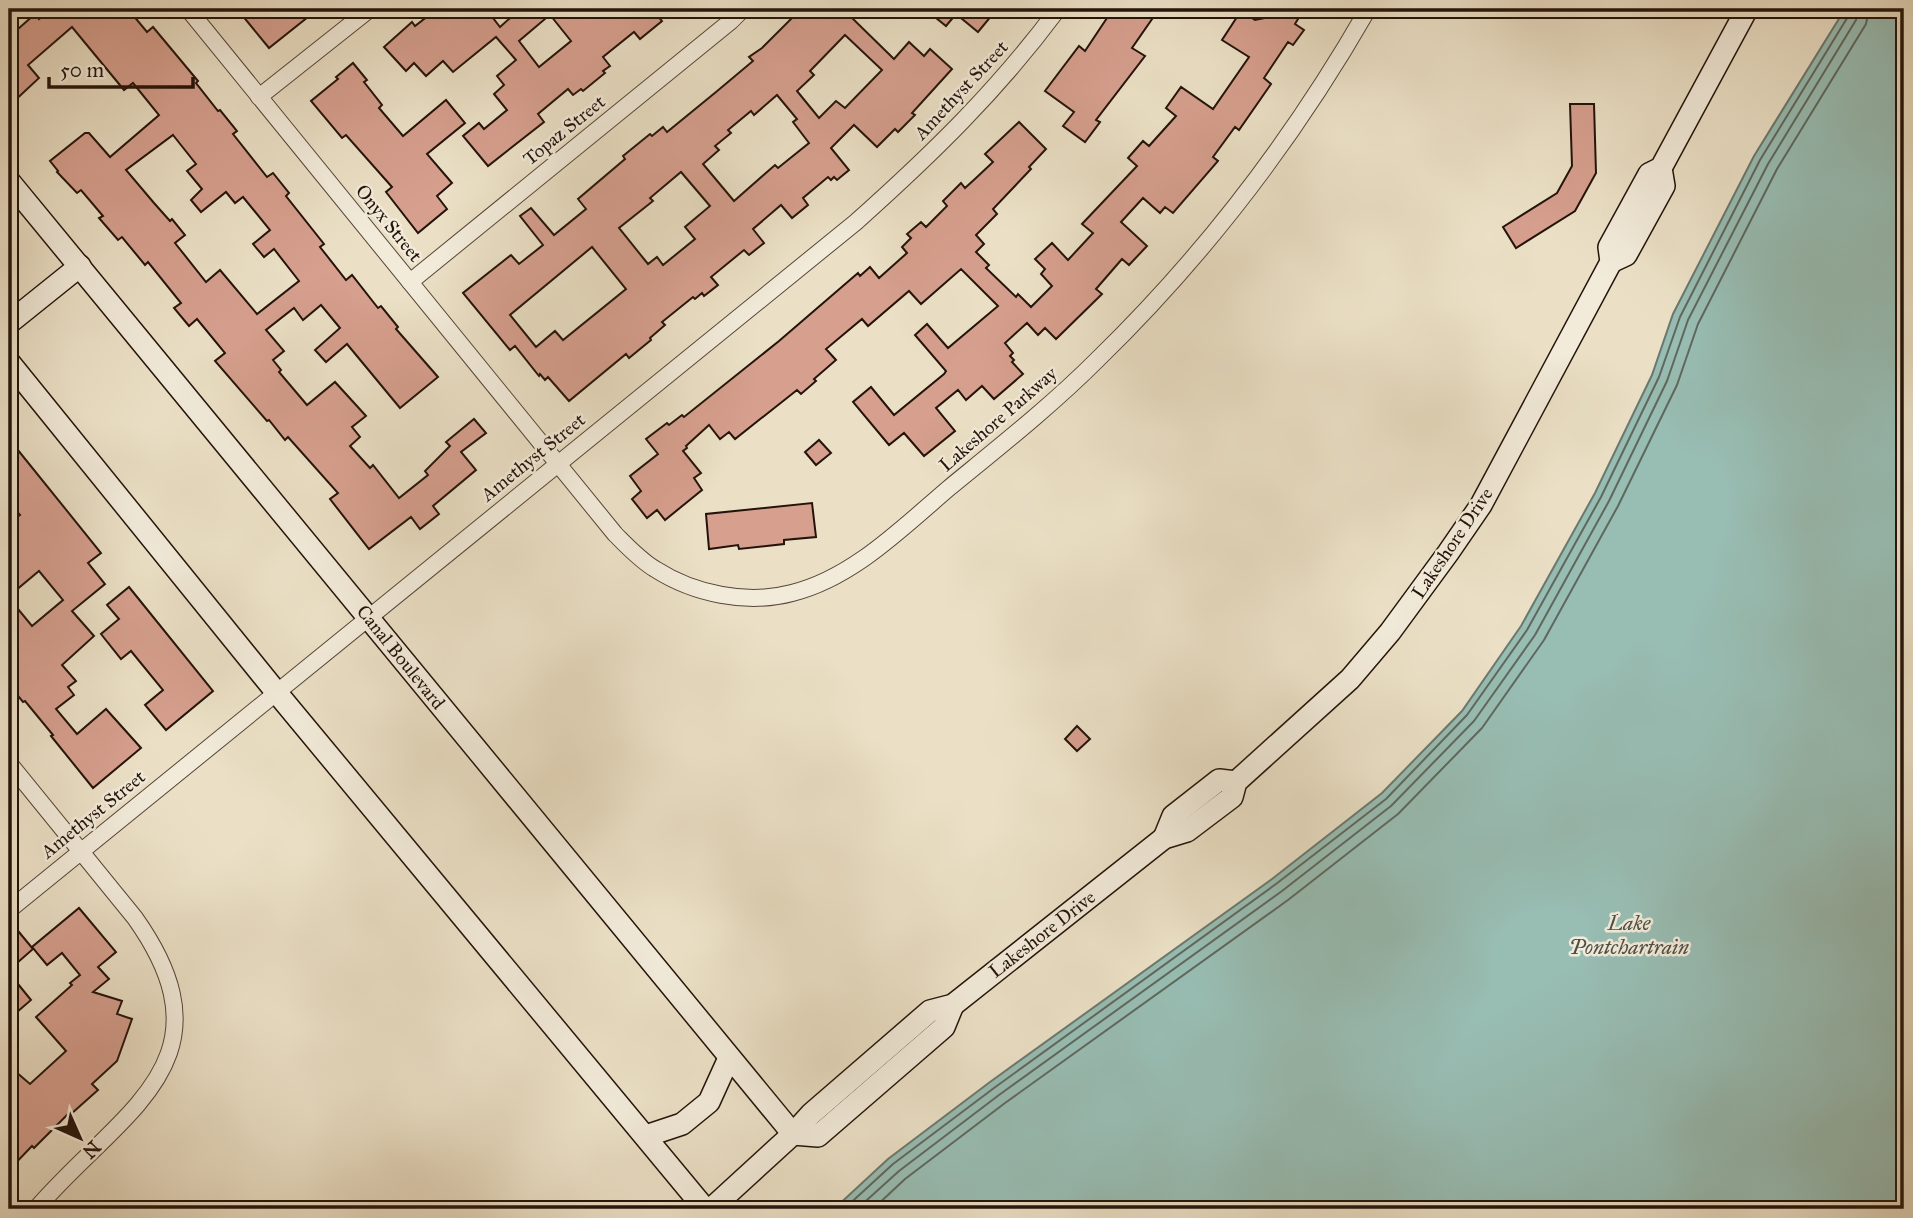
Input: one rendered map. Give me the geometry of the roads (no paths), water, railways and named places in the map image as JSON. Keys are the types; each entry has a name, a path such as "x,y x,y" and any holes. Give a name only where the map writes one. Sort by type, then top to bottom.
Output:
{"street":[{"name":"Onyx Street","path":"188,9 558,464"},
{"path":"259,97 370,9"},
{"name":"Topaz Street","path":"410,282 743,9"},
{"name":"Amethyst Street","path":"9,910 856,222 920,165 974,110 1026,52 1058,9"},
{"name":"Lakeshore Parkway","path":"558,464 615,534 639,558 674,579 704,591 735,597 791,594 821,584 896,533 1097,360 1139,317 1228,217 1332,71 1368,9"},
{"name":"Lakeshore Drive","path":"711,1209 793,1134 811,1114 930,1011 953,1004 1164,838 1173,816 1219,780 1236,782 1350,678 1390,632 1481,505 1611,262 1626,255 1664,186 1661,168 1747,9"},
{"name":"Canal Boulevard","path":"9,181 793,1134"},
{"path":"9,323 80,266"},
{"path":"9,362 277,693 705,1209"},
{"path":"9,763 135,918 153,944 172,989 175,1026 159,1077 140,1105 86,1156 36,1209"},
{"path":"646,1136 682,1124 709,1101 729,1058"}],"water":[{"name":"Lake Pontchartrain","path":"1845,9 1904,9 1904,1209 834,1209 888,1159 990,1082 1272,879 1382,793 1462,711 1521,626 1595,493 1652,375 1673,314 1754,156"}]}
